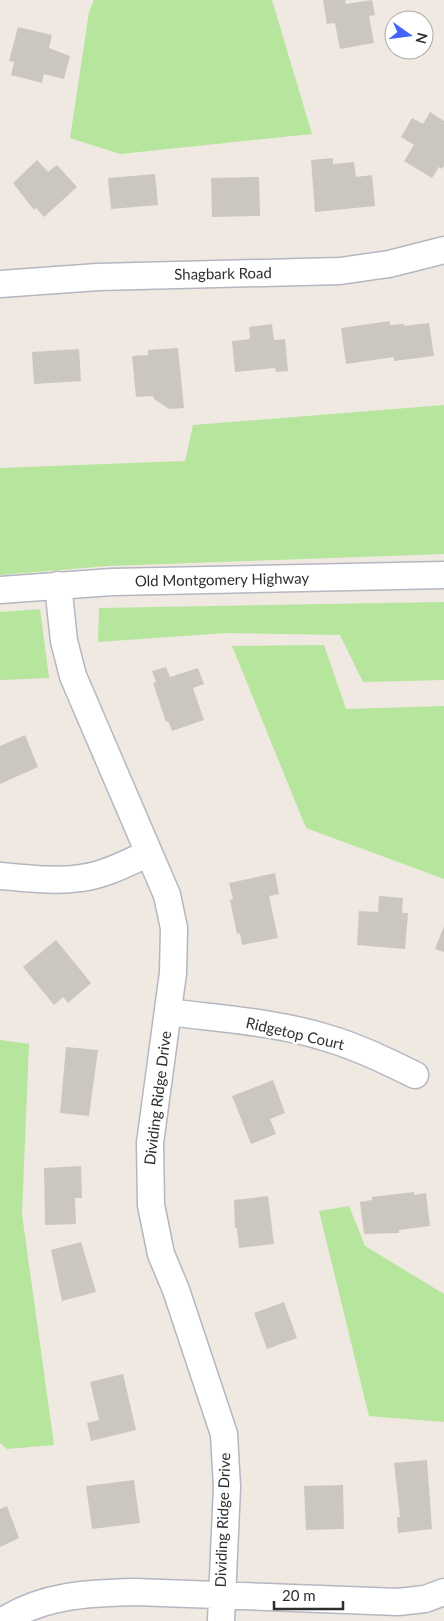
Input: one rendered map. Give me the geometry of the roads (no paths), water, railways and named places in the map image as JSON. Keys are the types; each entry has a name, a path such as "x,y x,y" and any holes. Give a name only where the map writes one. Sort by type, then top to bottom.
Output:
{"street":[{"name":"Shagbark Road","path":"0,284 98,277 340,271 389,264 444,250"},
{"name":"Old Montgomery Highway","path":"0,590 58,585 444,575"},
{"name":"Dividing Ridge Drive","path":"58,585 64,641 73,676 168,895 174,928 173,973 169,1012 150,1143 151,1205 161,1254 176,1290 224,1434 227,1487 221,1609"},
{"path":"0,876 38,879 82,878 105,872 149,853"},
{"name":"Ridgetop Court","path":"169,1012 249,1022 327,1037 365,1051 415,1075"},
{"path":"3,1621 34,1604 70,1596 135,1592 221,1609 398,1602 425,1599 444,1592"}]}
